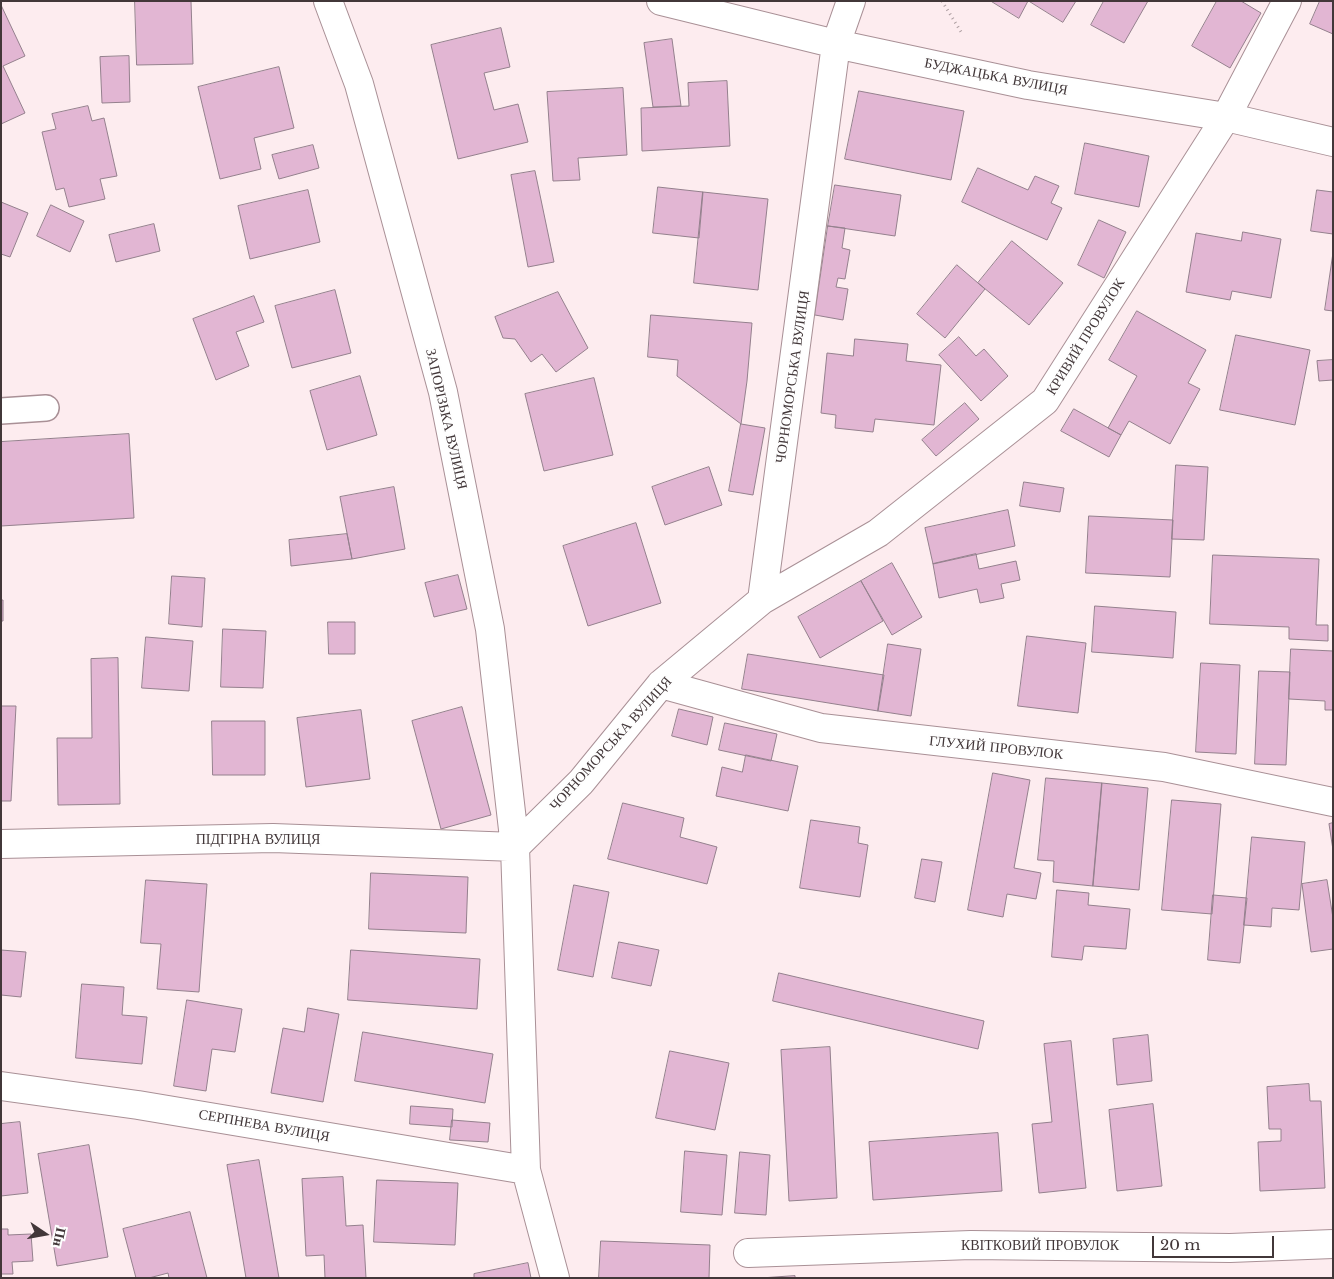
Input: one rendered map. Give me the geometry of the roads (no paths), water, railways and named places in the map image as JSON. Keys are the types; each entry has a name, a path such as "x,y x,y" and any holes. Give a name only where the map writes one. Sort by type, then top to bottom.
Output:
{"street":[{"name":"ЗАПОРІЗЬКА ВУЛИЦЯ","path":"328,1 359,84 443,392 490,629 514,847"},
{"name":"БУДЖАЦЬКА ВУЛИЦЯ","path":"661,1 836,44 1028,85 1226,117 1333,142"},
{"name":"ЧОРНОМОРСЬКА ВУЛИЦЯ","path":"514,847 581,782 661,684 762,600 836,44 851,1"},
{"name":"КРИВИЙ ПРОВУЛОК","path":"762,600 878,533 1046,401 1226,117 1287,1"},
{"name":"ГЛУХИЙ ПРОВУЛОК","path":"661,684 821,728 1164,767 1333,802"},
{"name":"ПІДГІРНА ВУЛИЦЯ","path":"1,844 273,838 514,847"},
{"path":"514,847 526,1170 556,1278"},
{"name":"СЕРПНЕВА ВУЛИЦЯ","path":"1,1086 138,1105 526,1170"},
{"name":"КВІТКОВИЙ ПРОВУЛОК","path":"748,1253 971,1245 1230,1248 1333,1244"}],"lane":[{"path":"1,411 46,408"}]}
